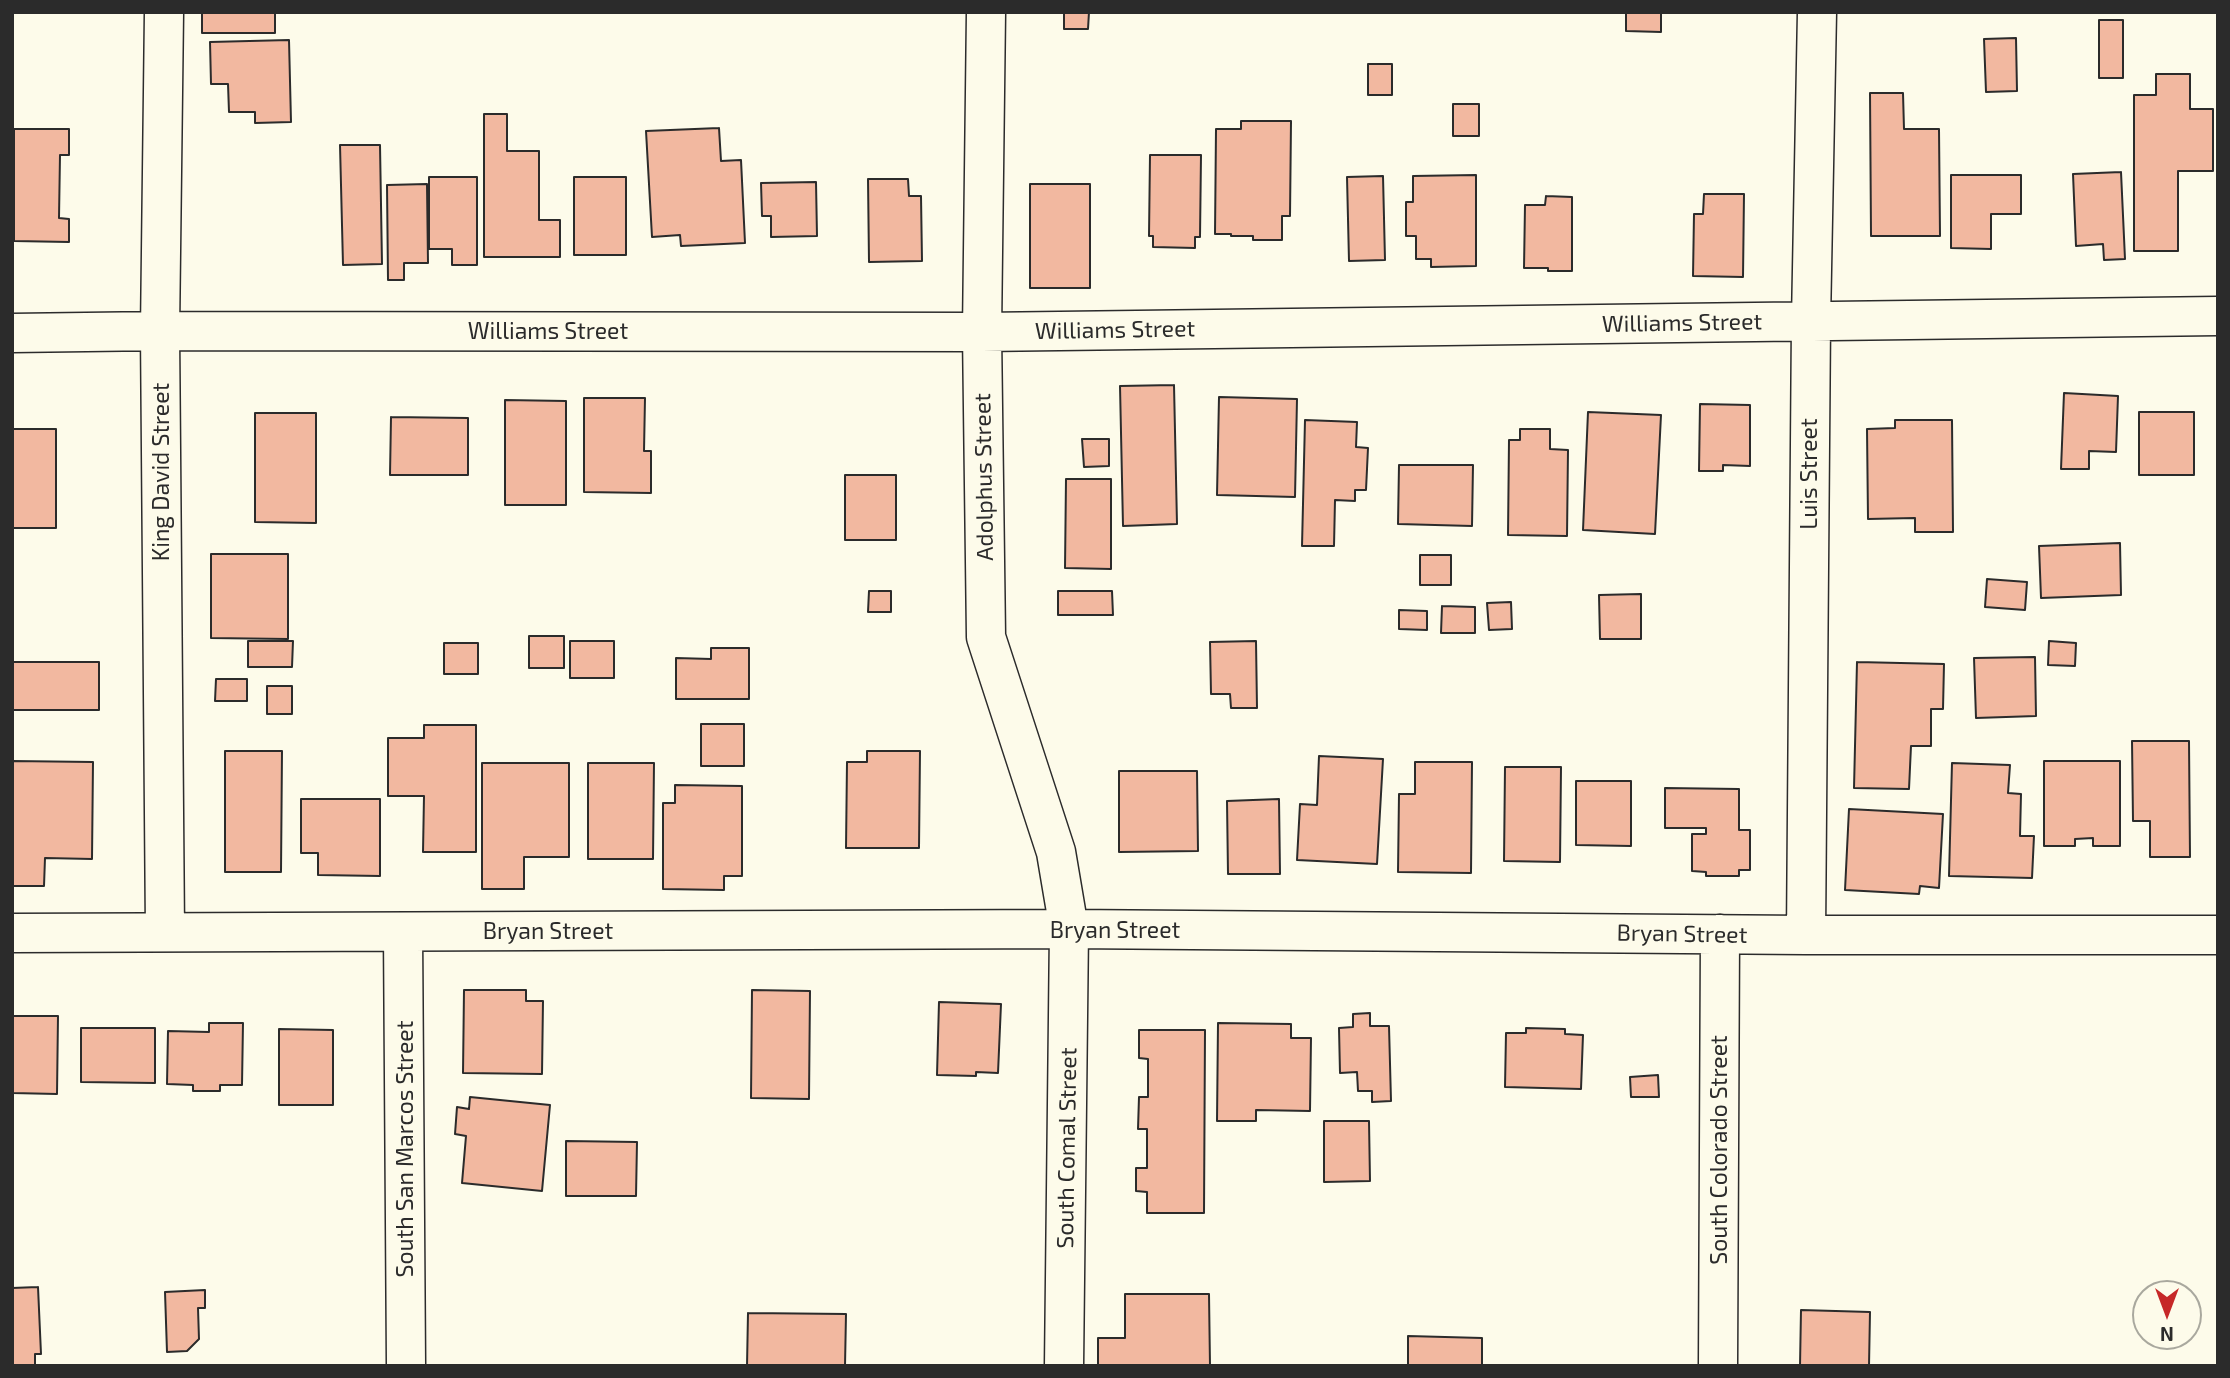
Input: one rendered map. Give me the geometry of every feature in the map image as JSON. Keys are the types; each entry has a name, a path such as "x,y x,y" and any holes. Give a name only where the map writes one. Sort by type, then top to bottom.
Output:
{"street":[{"name":"King David Street","path":"164,12 160,331 165,932"},
{"name":"Adolphus Street","path":"985,12 982,332 986,637 1056,852 1069,929"},
{"name":"Luis Street","path":"1806,935 1811,321 1817,12"},
{"name":"Williams Street","path":"12,333 982,332 2218,316"},
{"name":"Bryan Street","path":"12,933 1069,929 1806,935 2218,935"},
{"name":"South Comal Street","path":"1065,1366 1069,929"},
{"name":"South San Marcos Street","path":"403,932 406,1366"},
{"name":"South Colorado Street","path":"1718,1366 1720,934"}],"building":[{"path":"202,12 275,12 275,33 202,33"},
{"path":"1064,12 1089,12 1088,29 1064,29"},
{"path":"1626,12 1661,12 1661,32 1626,31"},
{"path":"2099,20 2123,20 2123,78 2099,78"},
{"path":"2016,38 2017,91 1986,92 1984,39"},
{"path":"289,40 291,122 255,123 255,112 229,112 228,84 211,84 210,42"},
{"path":"1368,64 1392,64 1392,95 1368,95"},
{"path":"2156,74 2190,74 2190,109 2213,109 2213,171 2178,171 2178,251 2134,251 2134,95 2156,95"},
{"path":"1870,93 1903,93 1904,129 1939,129 1940,236 1871,236"},
{"path":"1453,104 1479,104 1479,136 1453,136"},
{"path":"484,114 507,114 507,151 539,151 539,220 560,220 560,257 484,257"},
{"path":"1241,121 1291,121 1290,216 1282,216 1282,240 1253,240 1253,236 1215,234 1216,129 1241,129"},
{"path":"719,128 721,161 741,160 745,243 681,246 680,235 652,237 646,131"},
{"path":"14,129 69,129 69,155 60,155 59,218 69,219 69,242 14,241"},
{"path":"340,145 380,145 382,264 343,265"},
{"path":"1150,155 1201,155 1200,237 1195,237 1195,248 1153,247 1153,236 1149,236"},
{"path":"2121,172 2125,259 2104,260 2103,244 2076,246 2073,174"},
{"path":"1476,175 1476,266 1431,267 1431,259 1416,259 1416,236 1406,236 1406,202 1413,202 1413,176"},
{"path":"1951,175 2021,175 2021,214 1991,214 1991,249 1951,248"},
{"path":"1383,176 1385,260 1349,261 1347,177"},
{"path":"429,177 477,177 477,265 452,265 452,249 429,249"},
{"path":"574,177 626,177 626,255 574,255"},
{"path":"868,179 908,179 909,196 921,196 922,261 869,262"},
{"path":"816,182 817,236 771,237 771,216 762,216 761,183"},
{"path":"427,184 428,263 404,263 404,280 388,280 387,185"},
{"path":"1030,184 1090,184 1090,288 1030,288"},
{"path":"1704,194 1744,194 1743,277 1693,276 1694,214 1703,214"},
{"path":"1546,196 1572,197 1572,271 1524,268 1525,205 1545,205"},
{"path":"1174,385 1177,524 1123,526 1120,386"},
{"path":"2064,393 2118,396 2116,452 2089,451 2089,469 2061,469"},
{"path":"1219,397 1297,399 1295,497 1217,495"},
{"path":"584,398 645,398 644,451 651,451 651,493 584,492"},
{"path":"505,400 566,401 566,505 505,505"},
{"path":"1700,404 1750,405 1750,466 1723,465 1723,471 1699,471"},
{"path":"1588,412 1661,415 1655,534 1583,530"},
{"path":"2139,412 2194,412 2194,475 2139,475"},
{"path":"255,413 316,413 316,523 255,522"},
{"path":"391,417 468,418 468,475 390,475"},
{"path":"1305,420 1357,422 1356,447 1368,448 1366,490 1355,490 1355,501 1335,500 1334,546 1302,546"},
{"path":"1895,420 1952,420 1953,532 1915,532 1915,518 1868,519 1867,429 1895,428"},
{"path":"12,429 56,429 56,528 12,528"},
{"path":"1520,429 1550,429 1550,449 1568,450 1567,536 1508,535 1509,440 1520,440"},
{"path":"1082,439 1109,439 1109,466 1084,467"},
{"path":"1399,465 1473,465 1472,526 1398,524"},
{"path":"845,475 896,475 896,540 845,540"},
{"path":"1066,479 1111,479 1111,569 1065,568"},
{"path":"2120,543 2121,595 2041,598 2039,546"},
{"path":"211,554 288,554 288,639 211,638"},
{"path":"1420,555 1451,555 1451,585 1420,585"},
{"path":"1987,579 2027,582 2025,610 1985,607"},
{"path":"869,591 891,591 891,612 868,612"},
{"path":"1058,591 1112,591 1113,615 1058,615"},
{"path":"1641,594 1641,639 1600,639 1599,595"},
{"path":"1511,602 1512,629 1489,630 1487,603"},
{"path":"1442,606 1475,607 1475,633 1441,633"},
{"path":"1399,610 1427,611 1427,630 1399,629"},
{"path":"529,636 564,636 564,668 529,668"},
{"path":"248,641 293,641 292,667 248,667"},
{"path":"570,641 614,641 614,678 570,678"},
{"path":"1256,641 1257,708 1231,708 1230,694 1211,694 1210,642"},
{"path":"2049,641 2076,643 2075,666 2048,665"},
{"path":"444,643 478,643 478,674 444,674"},
{"path":"711,648 749,648 749,699 676,699 676,658 711,659"},
{"path":"2035,657 2036,716 1976,718 1974,658"},
{"path":"12,662 99,662 99,710 12,710"},
{"path":"1857,662 1944,664 1943,709 1931,709 1931,746 1911,746 1909,789 1854,788"},
{"path":"216,679 247,679 247,701 215,701"},
{"path":"267,686 292,686 292,714 267,714"},
{"path":"701,724 744,724 744,766 701,766"},
{"path":"424,725 476,725 476,852 423,852 424,796 388,796 388,738 424,738"},
{"path":"2132,741 2189,741 2190,857 2150,857 2150,821 2133,821"},
{"path":"225,751 282,751 281,872 225,872"},
{"path":"867,751 920,751 919,848 846,848 847,762 867,762"},
{"path":"1319,756 1383,759 1377,864 1297,860 1300,804 1317,805"},
{"path":"12,761 93,762 92,859 45,858 44,886 12,886"},
{"path":"2044,761 2120,761 2120,846 2093,846 2093,838 2075,839 2075,846 2044,846"},
{"path":"1415,762 1472,762 1471,873 1398,872 1399,794 1415,794"},
{"path":"482,763 569,763 569,857 524,857 524,889 482,889"},
{"path":"588,763 654,763 653,859 588,859"},
{"path":"1952,763 2010,765 2008,793 2021,794 2020,836 2034,836 2032,878 1949,876"},
{"path":"1505,767 1561,767 1560,862 1504,861"},
{"path":"1119,771 1197,771 1198,851 1119,852"},
{"path":"1576,781 1631,781 1631,846 1576,845"},
{"path":"675,785 742,786 742,876 724,876 724,890 663,889 663,803 675,803"},
{"path":"1665,788 1739,789 1739,830 1750,830 1750,870 1739,870 1739,876 1706,876 1706,872 1692,871 1692,834 1706,834 1706,828 1665,828"},
{"path":"301,799 380,799 380,876 318,875 318,853 301,853"},
{"path":"1279,799 1280,874 1228,874 1227,801"},
{"path":"1849,809 1943,814 1939,888 1920,886 1919,894 1845,890"},
{"path":"464,990 526,990 526,1001 543,1001 542,1074 463,1073"},
{"path":"752,990 810,991 809,1099 751,1098"},
{"path":"939,1002 1001,1004 998,1073 976,1072 976,1076 937,1075"},
{"path":"1370,1013 1370,1026 1389,1026 1391,1101 1372,1102 1372,1091 1358,1091 1357,1072 1340,1073 1339,1028 1353,1027 1353,1014"},
{"path":"12,1016 58,1016 57,1094 12,1093"},
{"path":"209,1023 243,1023 242,1085 220,1085 220,1091 193,1091 193,1085 167,1084 168,1031 209,1032"},
{"path":"1218,1023 1291,1024 1291,1038 1311,1038 1310,1111 1256,1110 1256,1121 1217,1121"},
{"path":"81,1028 155,1028 155,1083 81,1082"},
{"path":"1526,1028 1565,1029 1565,1034 1583,1035 1581,1089 1505,1087 1506,1033 1526,1033"},
{"path":"279,1029 333,1030 333,1105 279,1105"},
{"path":"1139,1030 1205,1030 1204,1213 1147,1213 1147,1192 1136,1191 1136,1168 1147,1168 1147,1129 1138,1129 1139,1097 1148,1097 1148,1059 1139,1058"},
{"path":"1658,1075 1659,1097 1631,1097 1630,1077"},
{"path":"470,1097 550,1105 542,1191 462,1183 466,1136 455,1134 457,1107 469,1109"},
{"path":"1324,1121 1369,1121 1370,1181 1324,1182"},
{"path":"566,1141 637,1142 636,1196 566,1196"},
{"path":"38,1287 41,1354 35,1354 35,1366 12,1366 12,1288"},
{"path":"205,1290 205,1308 198,1308 199,1339 187,1351 167,1352 165,1292"},
{"path":"1125,1294 1209,1294 1210,1366 1098,1366 1098,1338 1125,1338"},
{"path":"1801,1310 1870,1312 1869,1366 1800,1366"},
{"path":"748,1313 846,1314 845,1366 747,1366"},
{"path":"1408,1336 1482,1338 1482,1366 1408,1366"}]}
